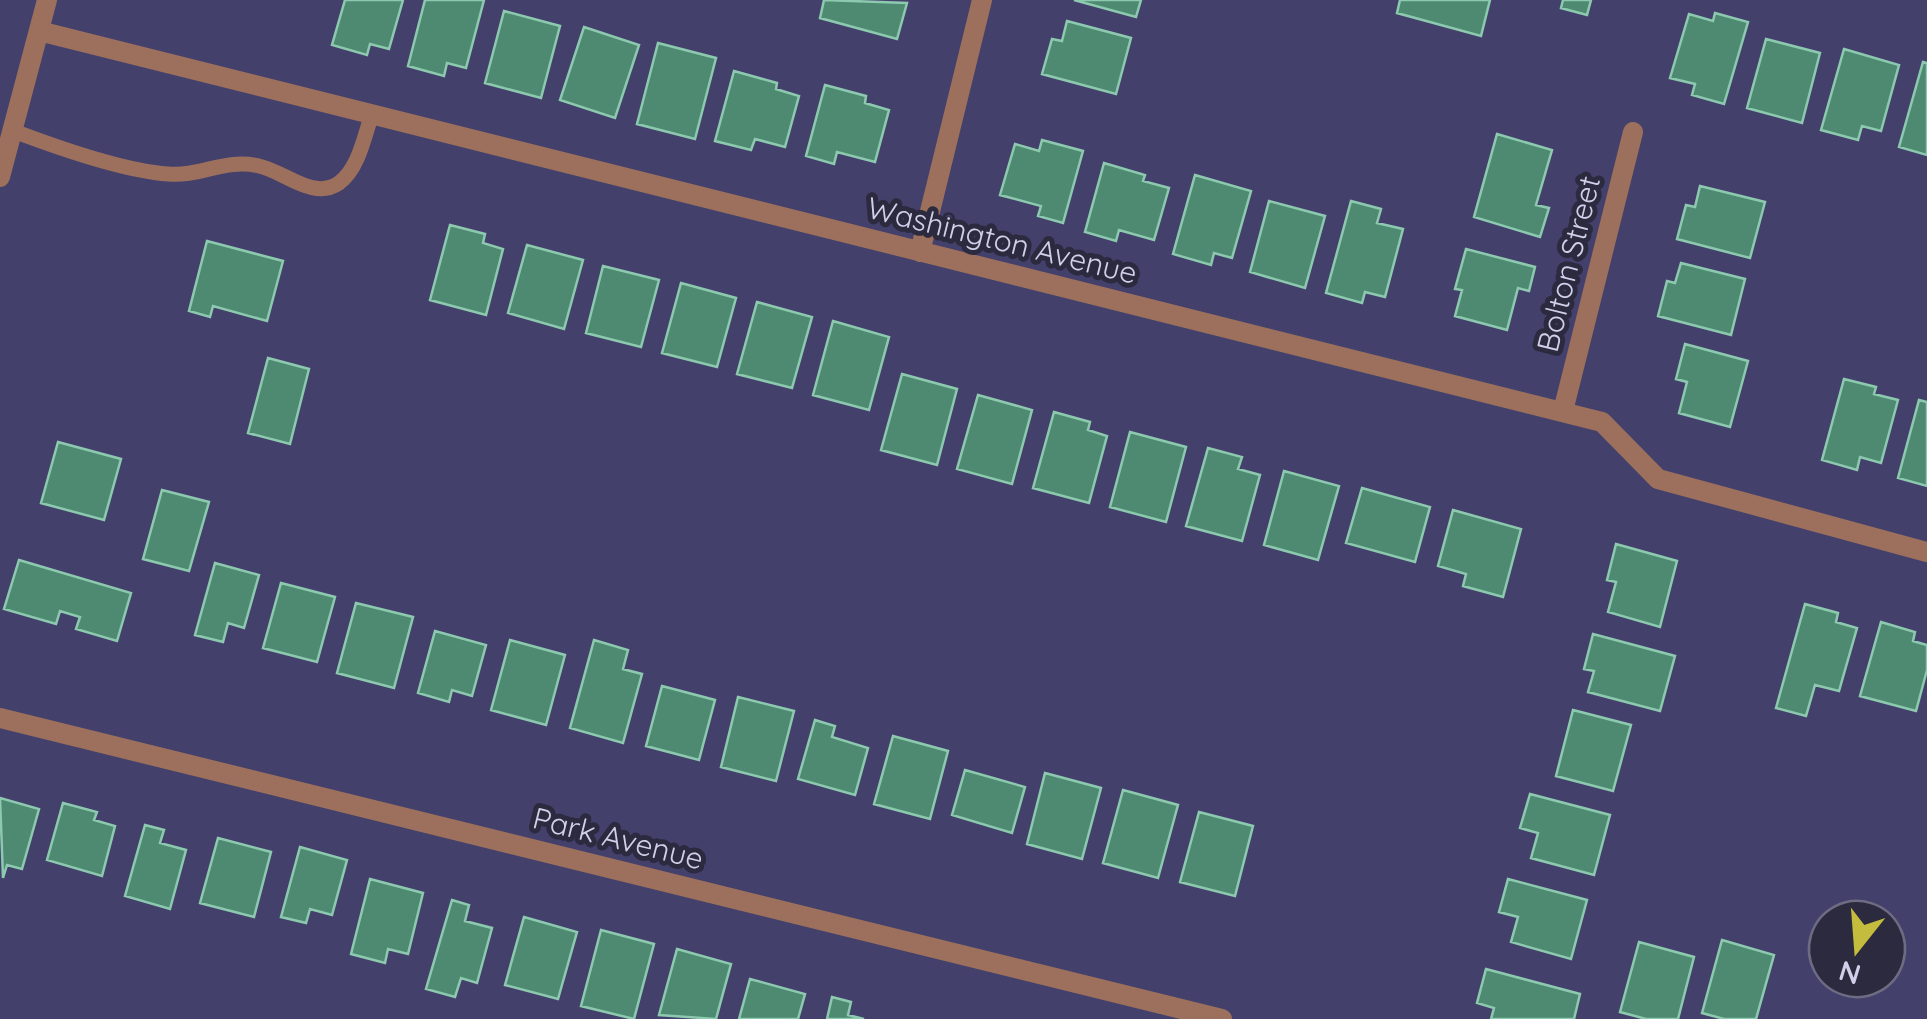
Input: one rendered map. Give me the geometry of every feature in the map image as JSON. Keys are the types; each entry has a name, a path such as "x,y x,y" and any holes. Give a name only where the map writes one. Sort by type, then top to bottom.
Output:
{"street":[{"path":"0,178 9,120 47,0"},
{"path":"920,252 982,0"},
{"name":"Washington Avenue","path":"39,30 1563,411 1602,422 1658,479 1684,490 1927,552"},
{"name":"Bolton Street","path":"1563,411 1633,132"},
{"name":"Park Avenue","path":"0,718 1222,1019"}],"lane":[{"path":"9,120 48,144 168,174 203,171 225,162 262,166 319,189 337,184 354,168 372,114"}],"building":[{"path":"345,0 403,0 389,49 370,44 367,55 332,45"},
{"path":"425,0 484,0 466,68 447,63 444,76 408,66"},
{"path":"824,0 907,3 897,39 820,18"},
{"path":"1074,0 1141,0 1136,17"},
{"path":"1400,0 1490,0 1481,36 1397,13"},
{"path":"1563,0 1591,0 1587,15 1561,8"},
{"path":"504,11 560,26 541,98 485,83"},
{"path":"1715,13 1748,22 1724,104 1692,95 1695,84 1670,78 1689,14 1713,21"},
{"path":"1067,21 1131,38 1116,94 1042,74 1052,39 1062,41"},
{"path":"584,27 639,45 615,118 560,100"},
{"path":"1766,39 1820,53 1802,123 1747,108"},
{"path":"658,43 716,58 695,139 637,124"},
{"path":"1844,49 1899,65 1881,131 1862,126 1858,140 1821,130"},
{"path":"1923,62 1927,63 1927,155 1899,147"},
{"path":"734,71 777,83 776,89 799,96 785,147 755,139 751,150 715,141"},
{"path":"825,85 866,96 865,103 889,110 875,162 837,152 834,164 806,156"},
{"path":"1497,134 1552,150 1536,205 1549,208 1540,237 1474,217"},
{"path":"1042,140 1083,151 1063,223 1038,216 1041,206 1000,195 1015,144 1039,151"},
{"path":"1104,163 1145,175 1143,181 1169,188 1154,240 1119,230 1116,241 1085,232"},
{"path":"1195,175 1251,191 1232,258 1214,253 1211,265 1173,254"},
{"path":"1700,186 1765,202 1750,258 1677,239 1686,205 1695,207"},
{"path":"1269,201 1325,216 1305,288 1250,272"},
{"path":"1351,201 1381,209 1377,223 1403,229 1385,297 1365,292 1362,303 1326,293"},
{"path":"450,225 485,234 483,243 503,249 486,315 430,300"},
{"path":"207,241 283,261 267,321 213,306 210,317 189,311"},
{"path":"527,245 583,260 564,329 508,313"},
{"path":"1466,249 1535,267 1529,291 1518,288 1507,330 1455,316 1462,290 1455,289"},
{"path":"1681,263 1745,279 1731,335 1658,316 1667,281 1675,283"},
{"path":"603,266 659,280 641,347 586,333"},
{"path":"681,283 736,298 717,367 662,353"},
{"path":"757,302 812,317 792,388 737,374"},
{"path":"833,321 889,337 869,410 813,395"},
{"path":"1685,344 1748,361 1730,427 1679,413 1687,382 1676,379"},
{"path":"268,358 309,369 290,444 248,433"},
{"path":"902,374 957,389 937,465 881,450"},
{"path":"1844,379 1876,387 1874,394 1898,400 1881,463 1860,457 1857,470 1822,460"},
{"path":"978,395 1032,410 1012,484 957,469"},
{"path":"1919,400 1927,402 1927,486 1898,478"},
{"path":"1054,412 1090,422 1088,430 1107,436 1089,503 1033,488"},
{"path":"1130,432 1186,447 1166,522 1110,507"},
{"path":"58,442 121,459 104,520 41,503"},
{"path":"1208,448 1242,457 1238,469 1260,475 1242,541 1186,526"},
{"path":"1284,471 1339,486 1318,560 1264,545"},
{"path":"1362,488 1430,507 1415,562 1346,543"},
{"path":"162,490 209,502 189,571 143,559"},
{"path":"1453,510 1521,529 1503,597 1463,586 1466,574 1438,566"},
{"path":"1616,544 1677,561 1660,627 1608,612 1616,582 1607,580"},
{"path":"19,560 131,593 117,641 76,629 80,617 60,611 56,624 4,609"},
{"path":"215,563 259,575 244,628 228,623 223,642 195,635"},
{"path":"281,583 335,597 317,662 263,648"},
{"path":"356,603 413,617 394,688 337,673"},
{"path":"1805,604 1838,613 1836,622 1857,628 1839,691 1815,685 1806,716 1776,708"},
{"path":"1881,622 1915,632 1913,641 1927,645 1927,670 1916,711 1860,696"},
{"path":"435,631 486,645 472,696 452,690 449,702 418,693"},
{"path":"1593,634 1675,656 1660,711 1588,692 1594,671 1584,669"},
{"path":"510,640 565,655 546,725 491,710"},
{"path":"594,640 628,650 623,669 642,674 623,743 570,728"},
{"path":"662,686 715,700 699,760 646,746"},
{"path":"738,697 794,711 776,781 721,767"},
{"path":"1573,710 1631,725 1613,791 1556,776"},
{"path":"815,720 835,726 832,737 868,748 855,795 798,779"},
{"path":"893,736 948,751 930,819 874,804"},
{"path":"965,770 1025,787 1012,833 952,815"},
{"path":"1045,773 1101,788 1082,859 1027,844"},
{"path":"1123,790 1178,805 1158,878 1103,863"},
{"path":"1530,794 1610,815 1594,875 1531,858 1538,833 1520,828"},
{"path":"0,798 39,809 22,869 7,865 3,878"},
{"path":"63,803 97,812 94,820 115,826 102,876 47,860"},
{"path":"1199,812 1253,826 1235,896 1180,882"},
{"path":"145,825 164,830 160,843 186,850 170,909 125,896"},
{"path":"218,838 271,852 254,917 200,903"},
{"path":"300,847 347,860 332,915 310,909 306,923 281,917"},
{"path":"370,879 423,893 408,954 388,949 385,963 351,954"},
{"path":"1508,879 1587,900 1571,959 1511,942 1518,917 1499,912"},
{"path":"452,900 469,905 465,921 492,928 477,983 461,978 455,997 426,989"},
{"path":"524,917 577,932 558,999 505,985"},
{"path":"601,930 654,944 634,1019 581,1006"},
{"path":"1722,940 1774,955 1756,1019 1724,1019 1702,1013"},
{"path":"1639,942 1694,957 1678,1019 1646,1019 1620,1012"},
{"path":"677,949 731,964 716,1019 659,1015"},
{"path":"1486,969 1580,994 1574,1019 1491,1019 1494,1008 1477,1003"},
{"path":"750,979 805,994 798,1019 739,1019"},
{"path":"832,997 851,1002 848,1015 864,1019 827,1019"}]}
